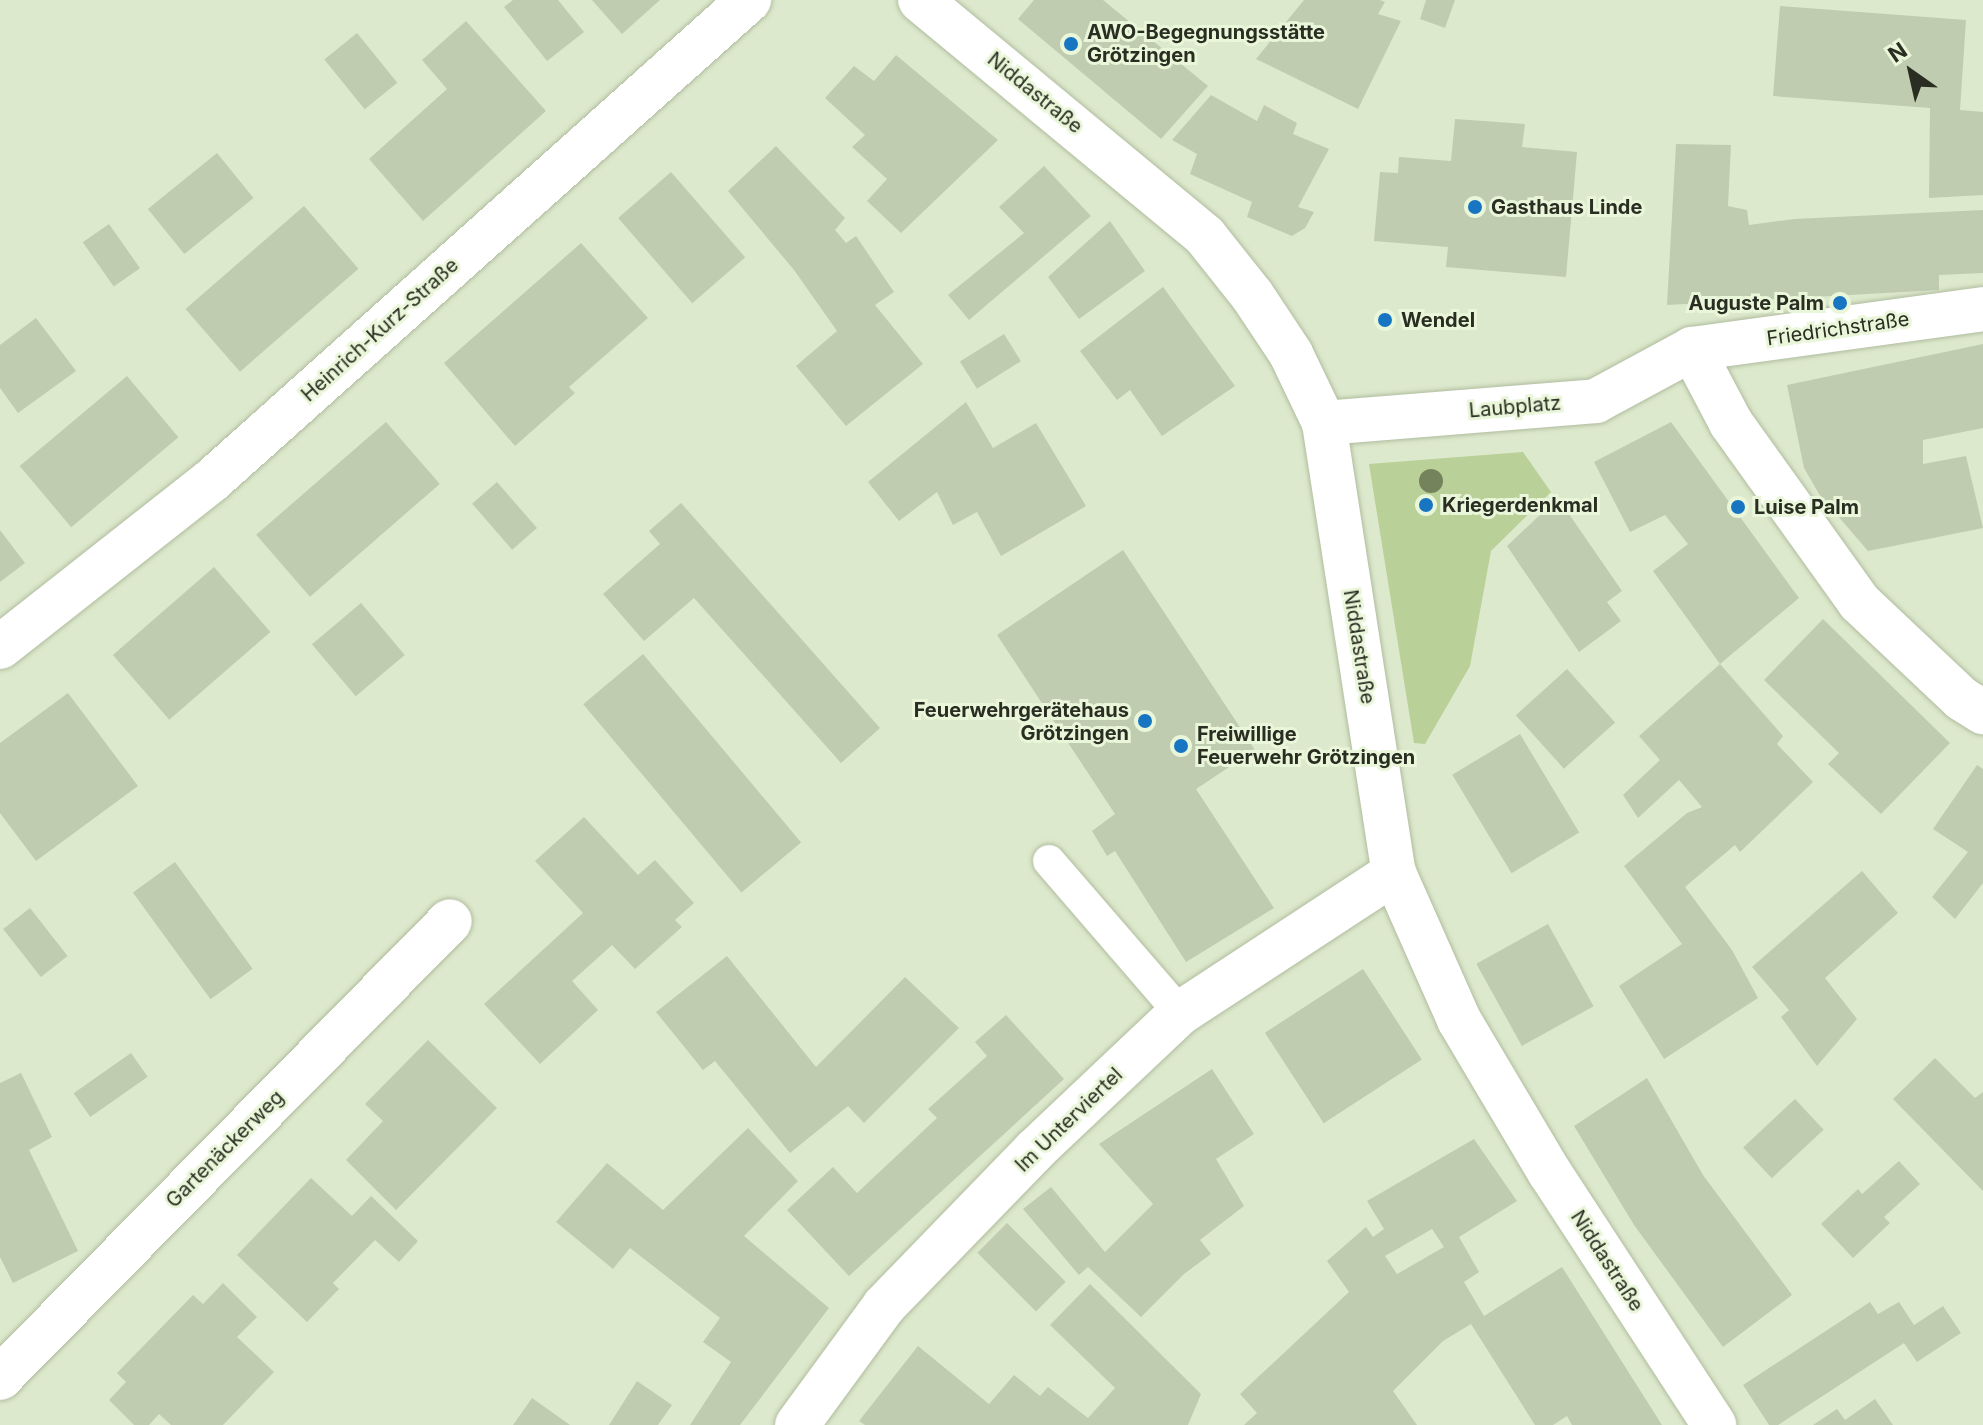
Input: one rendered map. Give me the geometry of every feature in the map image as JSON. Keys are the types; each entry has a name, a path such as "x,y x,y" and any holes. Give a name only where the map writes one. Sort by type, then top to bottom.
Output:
{"street":[{"name":"Heinrich-Kurz-Straße","path":"0,647 211,481 749,0"},
{"name":"Niddastraße","path":"920,0 1205,236 1252,295 1291,354 1324,423 1394,873 1459,1020 1550,1173 1714,1425"},
{"name":"Friedrichstraße","path":"1692,349 1983,309"},
{"name":"Laubplatz","path":"1324,423 1596,401 1692,349"},
{"path":"1692,349 1731,423 1859,602 1962,699 1983,712"},
{"name":"Im Unterviertel","path":"797,1425 884,1306 1035,1150 1180,1013 1394,873"},
{"name":"Gartenäckerweg","path":"0,1378 450,921"}],"lane":[{"path":"1049,861 1180,1013"}],"green space":[{"path":"1523,452 1551,492 1491,551 1470,666 1425,744 1414,743 1369,464"}],"building":[{"path":"513,0 558,0 584,32 547,61 504,7"},
{"path":"592,0 660,0 622,34"},
{"path":"1034,0 1103,0 1208,86 1161,139 1018,19"},
{"path":"1304,0 1380,0 1385,2 1378,14 1401,21 1358,109 1256,59"},
{"path":"1426,0 1455,0 1445,28 1420,19"},
{"path":"1780,6 1966,20 1960,110 1983,112 1983,195 1929,198 1930,108 1773,96"},
{"path":"466,21 546,111 423,221 369,159 447,89 422,60"},
{"path":"357,33 397,83 365,109 324,59"},
{"path":"896,55 998,140 901,233 867,201 887,179 852,147 865,135 825,98 854,66 874,81"},
{"path":"1211,95 1257,121 1264,105 1297,123 1293,134 1329,149 1298,207 1314,212 1305,228 1292,236 1247,217 1252,202 1190,174 1197,154 1172,140"},
{"name":"Gasthaus Linde","path":"1455,119 1525,124 1522,147 1577,152 1566,277 1446,267 1448,247 1374,241 1380,172 1398,173 1399,157 1451,161"},
{"path":"1676,144 1731,145 1728,206 1747,210 1749,225 1794,219 1983,210 1983,273 1939,275 1939,290 1667,305"},
{"path":"776,146 845,218 835,230 846,243 856,236 894,292 875,305 923,364 846,426 796,366 837,331 794,270 728,191"},
{"path":"217,153 254,198 184,254 148,209"},
{"path":"1044,166 1091,216 969,320 948,295 1024,233 999,207"},
{"path":"671,172 745,257 692,303 618,218"},
{"path":"304,206 358,269 240,372 186,309"},
{"path":"1110,221 1145,271 1079,319 1048,277"},
{"path":"109,224 140,268 114,287 83,242"},
{"path":"581,243 648,318 569,387 575,393 515,446 444,363"},
{"path":"1163,287 1235,386 1162,436 1130,390 1117,400 1080,351"},
{"path":"36,318 76,371 18,413 0,388 0,345"},
{"path":"1004,334 1021,361 977,389 960,362"},
{"path":"1983,344 1983,428 1923,440 1923,464 1966,456 1983,528 1868,551 1819,494 1804,468 1787,385"},
{"path":"127,376 178,437 71,527 20,466"},
{"path":"966,402 993,448 1036,423 1086,506 1001,556 977,512 953,525 937,492 899,521 868,482"},
{"path":"386,422 440,484 310,597 256,535"},
{"path":"1671,422 1799,598 1720,664 1653,571 1688,544 1665,515 1630,532 1594,462"},
{"path":"497,482 537,528 512,550 472,504"},
{"path":"1558,498 1622,591 1607,602 1621,621 1579,652 1507,546"},
{"path":"681,503 880,728 841,763 694,598 644,641 603,594 660,544 649,531"},
{"path":"0,530 25,563 0,582"},
{"path":"1123,550 1255,750 1196,789 1274,908 1186,962 1115,851 1107,856 1092,831 1115,814 997,635"},
{"path":"214,567 270,632 169,720 113,655"},
{"path":"361,603 405,655 356,696 312,644"},
{"path":"1823,619 1950,743 1881,814 1828,764 1839,753 1764,680"},
{"path":"643,654 801,842 741,893 583,704"},
{"path":"1720,664 1783,736 1777,744 1813,782 1740,852 1735,845 1685,887 1732,950 1758,998 1664,1059 1619,986 1682,944 1624,866 1687,813 1702,807 1679,780 1638,818 1623,795 1660,760 1639,736"},
{"path":"1567,669 1615,723 1564,769 1516,715"},
{"path":"68,693 138,786 36,861 0,813 0,743"},
{"path":"1520,734 1579,833 1512,873 1452,775"},
{"path":"1977,765 1983,769 1983,883 1955,919 1932,897 1968,852 1933,829"},
{"path":"584,817 638,875 655,860 694,903 675,920 682,927 635,969 612,945 572,981 598,1010 540,1064 484,1004 583,913 535,861"},
{"path":"175,862 253,969 211,999 133,893"},
{"path":"1862,871 1898,913 1825,978 1857,1019 1817,1066 1781,1017 1789,1010 1752,967"},
{"path":"30,908 68,956 41,977 3,929"},
{"path":"1548,924 1594,1006 1522,1046 1476,964"},
{"path":"727,956 816,1067 905,977 959,1028 864,1123 848,1106 790,1153 715,1061 703,1070 656,1012"},
{"path":"1363,969 1422,1060 1324,1123 1265,1033"},
{"path":"1006,1015 1064,1079 849,1276 787,1210 833,1167 857,1193 937,1118 928,1109 987,1056 975,1042"},
{"path":"428,1040 497,1108 396,1210 346,1160 383,1121 365,1104"},
{"path":"131,1053 148,1077 90,1117 74,1093"},
{"path":"1935,1058 1975,1098 1983,1092 1983,1191 1893,1099"},
{"path":"1212,1069 1254,1134 1216,1159 1244,1206 1200,1240 1211,1254 1184,1274 1141,1317 1088,1267 1079,1275 1023,1209 1051,1187 1105,1252 1153,1204 1099,1144"},
{"path":"21,1073 52,1137 29,1150 78,1251 13,1283 0,1257 0,1083"},
{"path":"1647,1078 1703,1175 1792,1295 1723,1347 1634,1225 1574,1126"},
{"path":"1795,1099 1824,1130 1772,1178 1743,1147"},
{"path":"748,1128 798,1181 744,1236 829,1308 740,1425 690,1425 731,1362 703,1342 720,1318 630,1248 613,1269 556,1222 607,1163 663,1210"},
{"path":"1474,1139 1517,1201 1459,1237 1479,1272 1464,1282 1484,1316 1562,1267 1662,1425 1572,1425 1567,1416 1553,1425 1535,1425 1471,1324 1443,1341 1393,1391 1417,1425 1244,1425 1257,1413 1240,1394 1349,1292 1327,1261 1366,1227 1373,1237 1384,1229 1367,1201","holes":["1432,1229 1444,1247 1397,1274 1385,1256"]},
{"path":"1899,1161 1920,1184 1884,1217 1890,1223 1853,1258 1821,1224 1858,1189 1862,1194"},
{"path":"311,1178 352,1216 371,1196 418,1241 399,1262 375,1240 333,1283 339,1289 307,1322 237,1255"},
{"path":"1007,1223 1066,1282 1036,1311 977,1253"},
{"path":"223,1283 257,1317 237,1337 274,1372 223,1425 171,1425 159,1414 149,1425 134,1425 109,1400 126,1382 117,1373 193,1295 203,1304"},
{"path":"1090,1284 1201,1394 1188,1425 865,1425 859,1421 918,1346 989,1404 1014,1375 1040,1396 1048,1387 1088,1418 1115,1388 1050,1325"},
{"path":"1870,1302 1878,1314 1899,1302 1914,1325 1943,1306 1961,1333 1917,1362 1904,1343 1778,1425 1769,1425 1743,1385"},
{"path":"637,1381 672,1405 658,1425 609,1425"},
{"path":"532,1398 570,1425 513,1425"},
{"path":"1875,1399 1893,1425 1813,1425 1837,1409 1845,1420"}],"place":[{"name":"AWO-Begegnungsstätte Grötzingen","path":"1071,44"},
{"name":"Gasthaus Linde","path":"1475,207"},
{"name":"Auguste Palm","path":"1840,303"},
{"name":"Wendel","path":"1385,320"},
{"name":"Kriegerdenkmal","path":"1426,505"},
{"name":"Luise Palm","path":"1738,507"},
{"name":"Feuerwehrgerätehaus Grötzingen","path":"1145,721"},
{"name":"Freiwillige Feuerwehr Grötzingen","path":"1181,746"}]}
